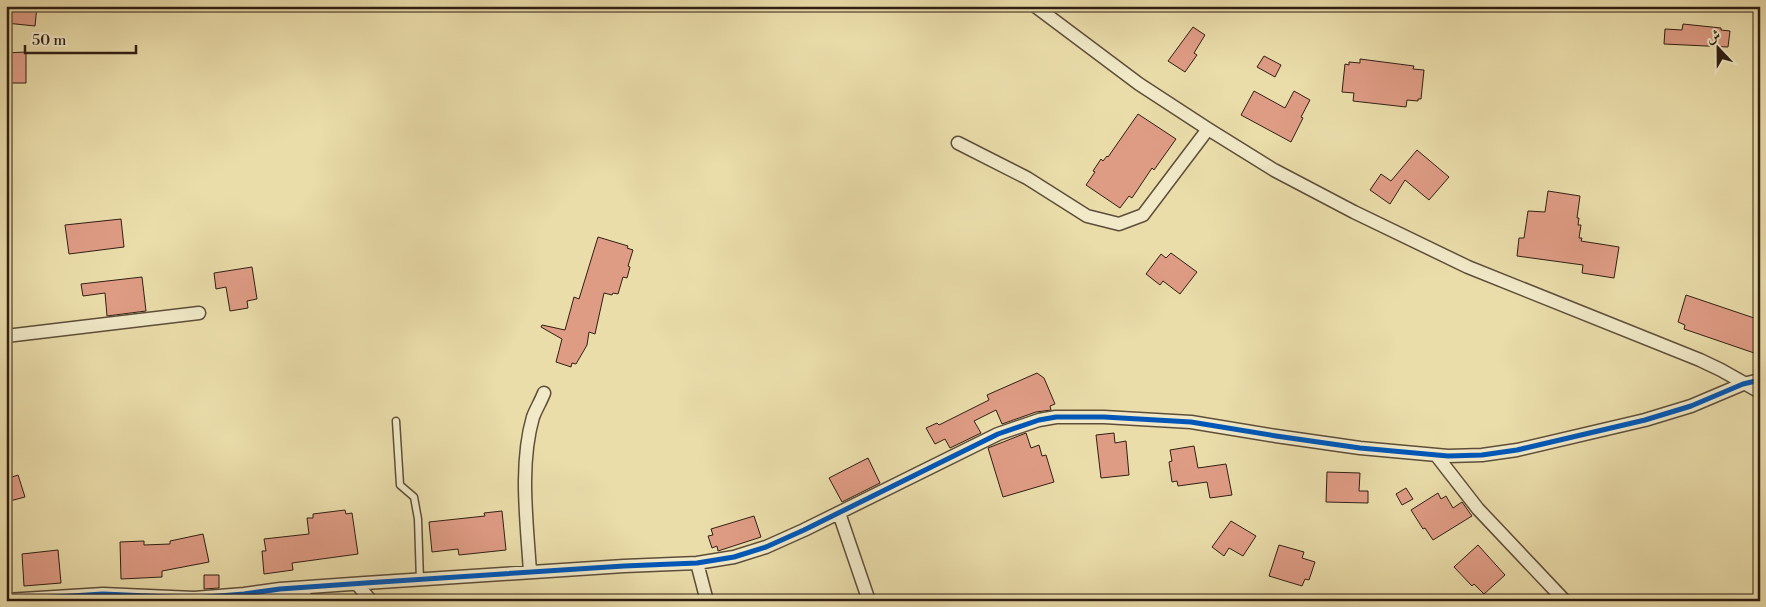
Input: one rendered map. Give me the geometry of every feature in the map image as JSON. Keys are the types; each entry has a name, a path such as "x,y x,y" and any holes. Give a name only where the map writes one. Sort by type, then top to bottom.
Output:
{"street":[{"path":"1036,6 1139,84 1282,174 1354,212 1468,266 1700,360 1760,392"},
{"path":"958,143 1027,178 1087,216 1119,224 1143,215 1208,129"},
{"path":"6,336 199,312"},
{"path":"6,600 194,598 280,589 696,563 734,557 766,546 840,513 998,434 1039,420 1056,417 1095,416 1191,422 1341,446 1436,455 1482,455 1517,450 1645,420 1691,406 1743,384 1760,380"},
{"path":"530,572 526,496 527,444 533,416 544,393"},
{"path":"1436,455 1478,508 1565,601"},
{"path":"840,513 869,601"},
{"path":"696,563 707,601"},
{"path":"357,584 371,601"},
{"path":"280,589 304,595 308,601"}],"lane":[{"path":"396,421 400,485 414,497 418,519 420,580"}],"building":[{"path":"6,6 37,6 35,26 6,23"},
{"path":"1683,24 1721,28 1721,30 1730,31 1728,47 1664,44 1665,29 1682,30"},
{"path":"1193,27 1205,35 1194,53 1197,55 1185,72 1168,61"},
{"path":"26,52 26,83 6,83 6,53"},
{"path":"1264,56 1281,65 1275,77 1257,67"},
{"path":"1360,59 1414,66 1413,69 1424,70 1421,99 1418,99 1418,101 1407,100 1406,107 1353,101 1354,93 1342,92 1345,64 1349,65 1349,62 1360,63"},
{"path":"1254,91 1285,108 1294,91 1310,100 1291,142 1241,115"},
{"path":"1138,114 1176,139 1154,170 1152,168 1132,198 1129,196 1120,208 1086,185 1101,159 1103,161 1108,157"},
{"path":"1417,150 1449,177 1429,200 1405,180 1390,204 1370,190 1381,174 1391,181"},
{"path":"1548,191 1580,196 1577,218 1579,218 1578,225 1581,225 1579,238 1582,238 1581,241 1619,247 1614,278 1582,273 1583,265 1517,256 1519,238 1524,238 1528,211 1545,212"},
{"path":"121,219 124,247 69,254 65,225"},
{"path":"598,237 628,246 627,248 633,250 628,266 630,267 627,278 623,277 618,294 604,293 595,334 589,332 587,345 576,364 572,363 571,367 556,362 562,339 541,327 542,325 565,330 574,297 579,299"},
{"path":"1171,253 1197,272 1180,294 1163,281 1160,285 1146,274 1161,254 1166,258"},
{"path":"252,267 257,299 247,301 248,308 230,311 226,287 216,289 214,273"},
{"path":"142,277 146,311 107,316 105,293 83,296 81,284"},
{"path":"1686,295 1760,320 1760,355 1684,329 1685,325 1678,322"},
{"path":"1037,373 1044,378 1055,404 1050,406 1051,410 1036,412 1002,424 996,410 974,421 981,433 950,448 945,439 935,444 926,428 937,423 939,425 989,400 987,395"},
{"path":"1026,433 1031,448 1039,445 1042,456 1046,455 1054,482 1003,497 988,448"},
{"path":"1114,433 1115,443 1126,441 1129,475 1101,478 1096,435"},
{"path":"1194,446 1198,468 1226,464 1232,495 1210,498 1207,482 1178,486 1177,481 1172,482 1169,462 1172,461 1170,450"},
{"path":"868,458 880,483 842,502 829,478"},
{"path":"1327,472 1360,473 1359,491 1368,491 1368,503 1326,502"},
{"path":"18,475 25,497 6,502 6,479"},
{"path":"1406,488 1413,499 1402,505 1396,494"},
{"path":"1438,493 1441,499 1446,496 1453,508 1462,502 1472,516 1433,540 1425,528 1423,529 1411,510"},
{"path":"345,510 346,514 352,513 358,554 292,563 293,570 264,574 262,551 266,551 264,539 309,534 307,518 313,518 313,514"},
{"path":"502,511 506,550 459,555 458,549 432,552 429,522 485,516 484,513"},
{"path":"754,516 761,537 718,551 717,546 712,548 708,536 713,535 711,529"},
{"path":"1231,521 1256,536 1243,556 1229,548 1224,556 1212,547"},
{"path":"203,534 209,562 162,571 162,577 121,579 120,542 144,541 144,545 170,544 170,541"},
{"path":"1279,545 1304,552 1302,558 1315,562 1309,580 1305,579 1302,586 1269,576"},
{"path":"1478,545 1505,575 1484,594 1474,584 1472,586 1454,567"},
{"path":"58,550 61,583 24,586 22,554"},
{"path":"204,575 219,575 219,588 204,589"}],"cycle path":[{"path":"6,600 103,594 194,598 365,583 697,563 734,557 766,547 804,530 998,434 1039,420 1056,417 1104,417 1191,422 1360,448 1448,456 1482,455 1517,450 1645,420 1691,406 1743,384 1760,380"}]}
